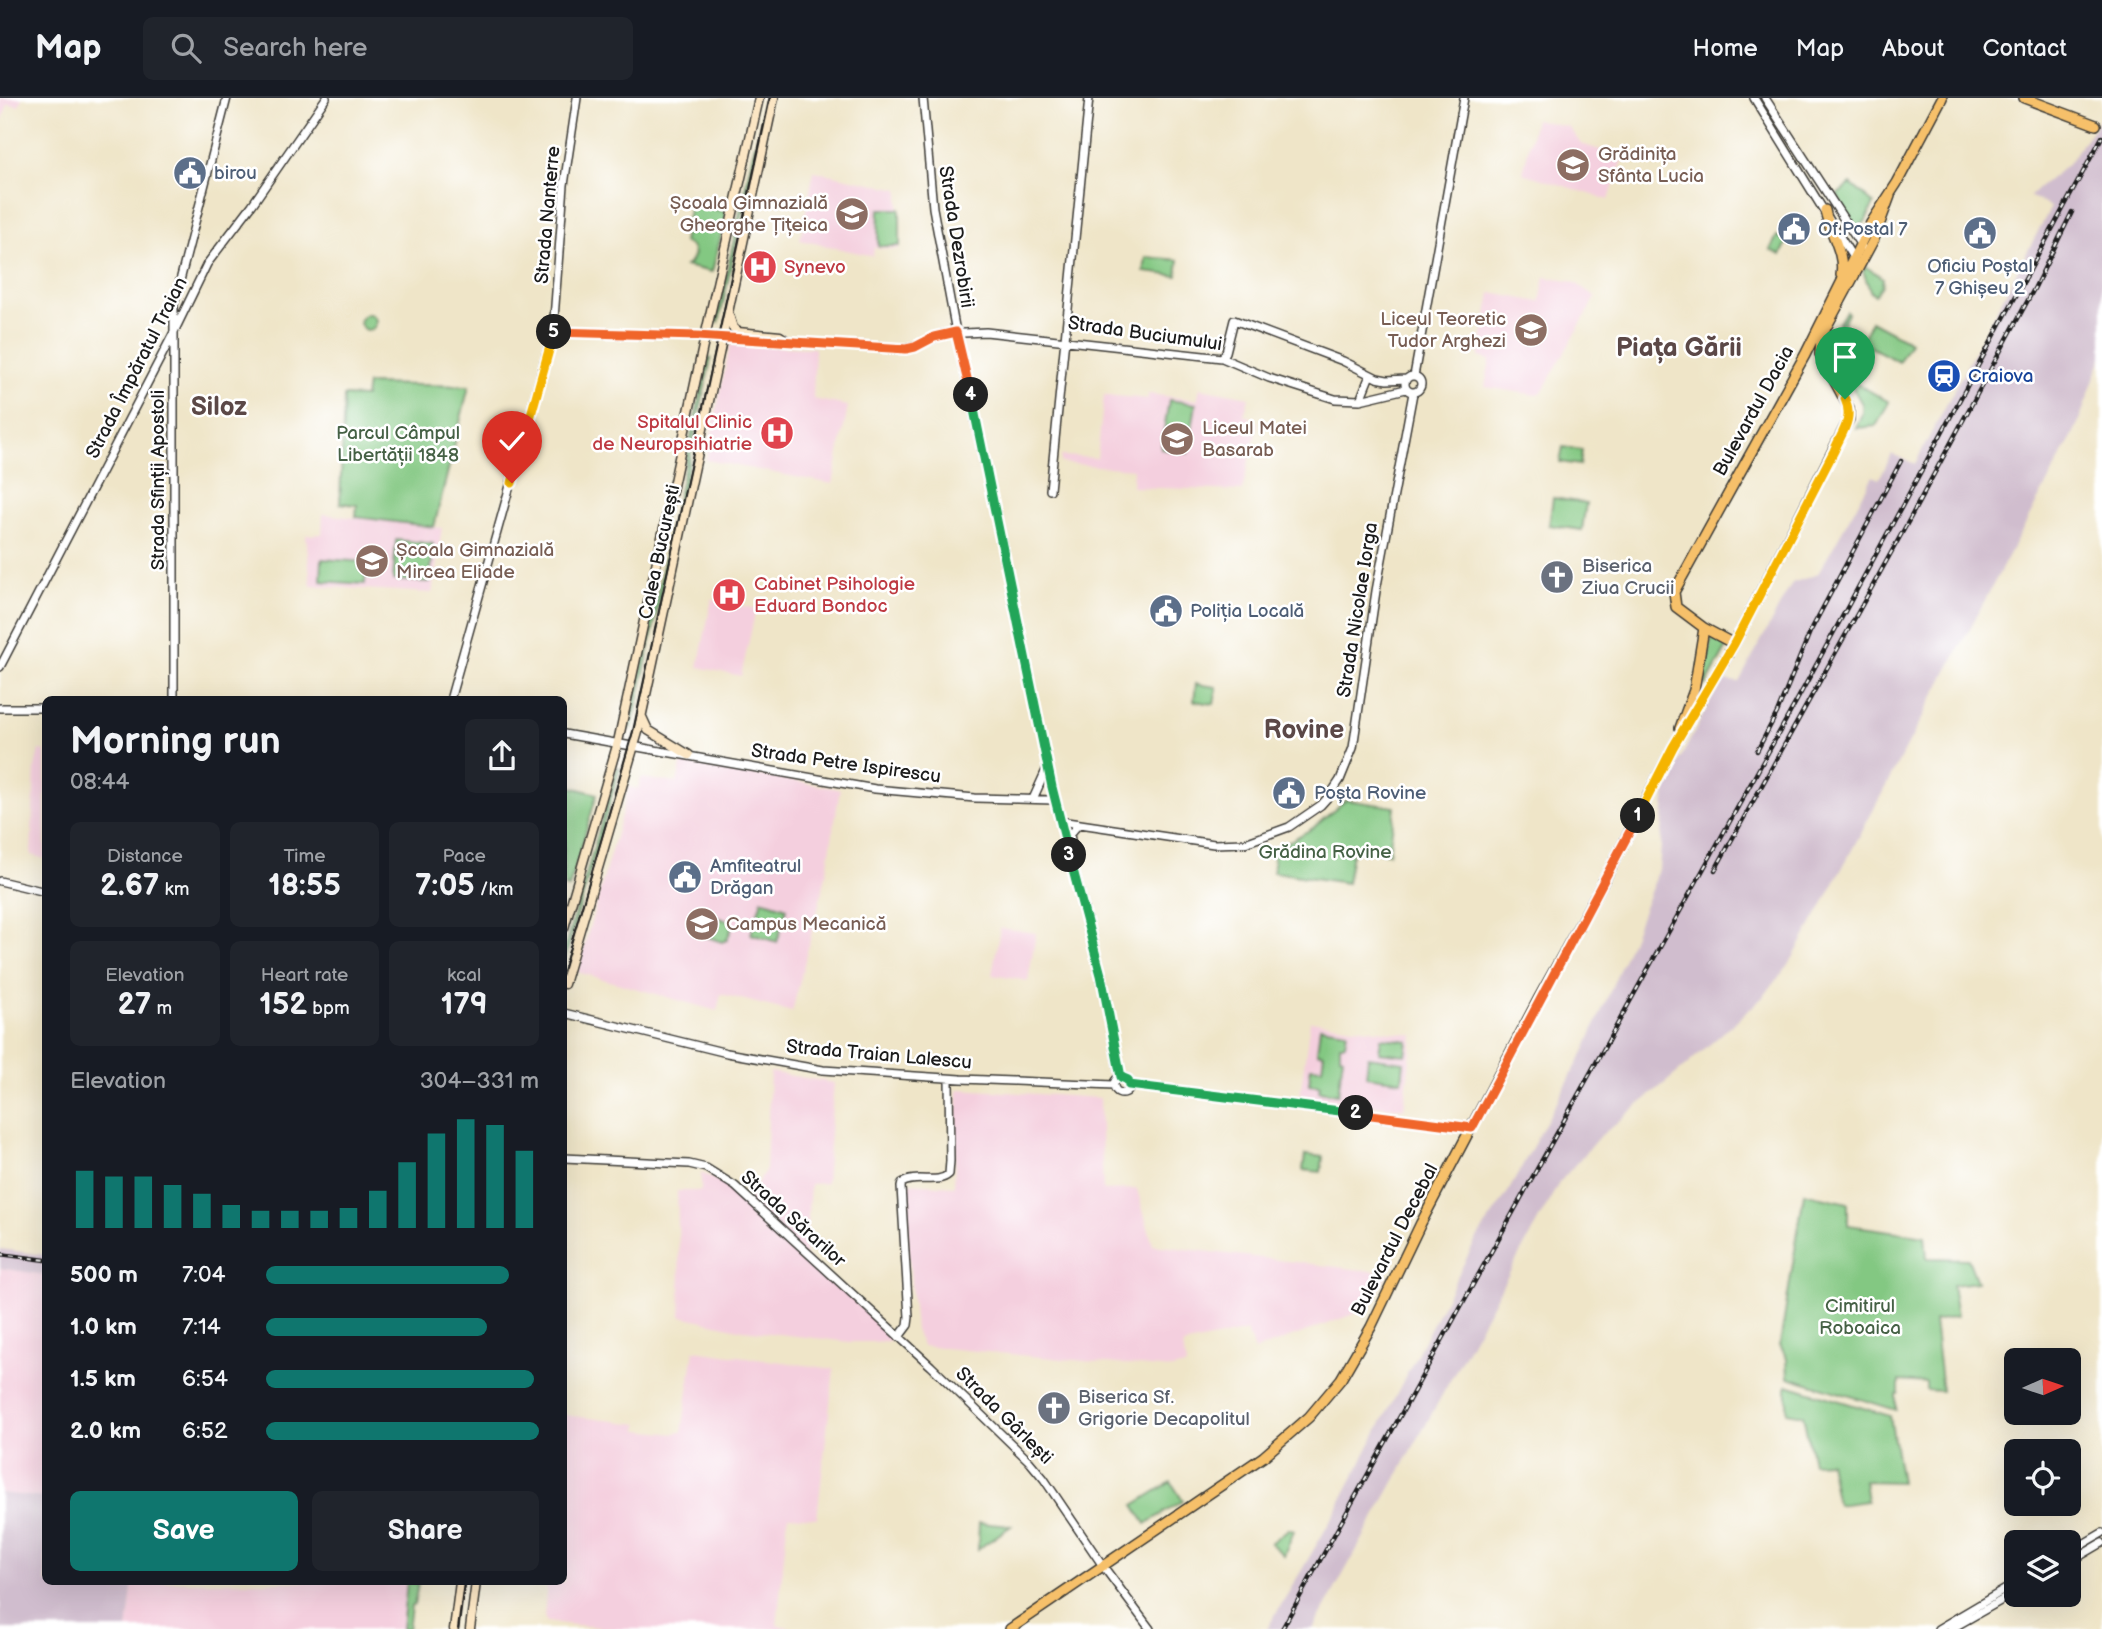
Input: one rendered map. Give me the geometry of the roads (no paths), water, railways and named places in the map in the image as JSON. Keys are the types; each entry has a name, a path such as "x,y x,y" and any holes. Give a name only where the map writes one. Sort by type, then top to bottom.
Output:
{"main road":[{"name":"Calea București","path":"567,974 635,746 775,98"},
{"path":"2024,98 2096,125"},
{"name":"Calea București","path":"758,99 769,123"},
{"name":"Calea București","path":"567,918 618,743 758,99"},
{"name":"Bulevardul Dacia","path":"1704,628 1676,607 1674,592 1805,355 1853,257 1890,196 1942,99"},
{"name":"Bulevardul Dacia","path":"1820,354 1821,337 1866,255 1890,196"},
{"path":"1825,210 1842,258 1840,285"},
{"path":"728,312 733,328 738,332 780,336 787,341"},
{"path":"1805,355 1820,354"},
{"name":"Bulevardul Decebal","path":"1010,1629 1263,1457 1309,1418 1341,1379 1371,1327 1421,1223 1673,747 1734,644 1834,451 1850,413 1820,354"},
{"path":"1704,628 1734,644"},
{"name":"Bulevardul Decebal","path":"1673,747 1694,690 1704,628"},
{"path":"642,716 648,730 690,755"},
{"path":"454,1629 460,1585"},
{"path":"470,1629 476,1585"}],"street":[{"name":"Strada Sfinții Apostoli","path":"174,696 174,304 227,98"},
{"name":"Strada Împăratul Traian","path":"0,667 207,264 326,98"},
{"name":"Strada Nanterre","path":"451,696 553,332 564,186 576,98"},
{"name":"Strada Dezrobirii","path":"923,98 933,208 956,332 1054,800 1101,975 1121,1077"},
{"path":"1050,490 1089,98"},
{"path":"1222,358 1234,320 1330,356 1370,375 1387,380 1410,377 1420,379 1418,391 1409,391 1410,377 1464,98"},
{"path":"1754,98 1859,268"},
{"path":"1765,98 1866,255"},
{"name":"Strada Buciumului","path":"553,332 705,337 906,349 934,337 956,332 986,332 1222,358 1324,397 1360,400 1409,391"},
{"path":"1360,400 1370,375"},
{"name":"Strada Nicolae Iorga","path":"1060,821 1214,844 1245,844 1289,827 1321,805 1330,794 1340,780 1353,748 1409,391"},
{"path":"0,708 42,708"},
{"name":"Strada Petre Ispirescu","path":"567,734 875,789 975,798 1054,800"},
{"path":"1033,799 1048,767"},
{"path":"1073,868 1070,834 1079,824"},
{"path":"0,881 42,891"},
{"name":"Strada Traian Lalescu","path":"567,1014 727,1053 810,1067 949,1079 1114,1085"},
{"path":"1121,1077 1128,1080 1129,1085 1122,1093 1116,1090 1114,1085 1117,1078 1121,1077"},
{"path":"899,1337 908,1325 909,1317 900,1194 902,1183 910,1179 941,1179 949,1174 949,1079"},
{"path":"1129,1085 1472,1128"},
{"name":"Strada Sărarilor","path":"567,1158 689,1164 712,1171 735,1186 899,1337"},
{"name":"Strada Gârlești","path":"899,1337 1028,1461 1061,1502 1103,1566 1150,1629"},
{"path":"2081,1545 2102,1533"},
{"path":"2081,1555 2102,1543"},
{"path":"1938,1629 2004,1590"},
{"path":"1951,1629 2004,1599"}],"tram line":[{"path":"567,958 633,731 770,98"},
{"path":"458,1629 464,1585"}],"railway":[{"path":"1282,1629 1796,702 2102,137"},
{"path":"1715,870 1907,524 2035,287 2072,212"},
{"path":"1757,751 1777,713 1810,632 1901,461"},
{"path":"0,1254 42,1259"}],"place":[{"name":"Grădinița Sfânta Lucia","path":"1573,165"},
{"name":"birou","path":"190,173"},
{"name":"Școala Gimnazială Gheorghe Țițeica","path":"852,214"},
{"name":"Of.Postal 7","path":"1794,229"},
{"name":"Oficiu Poștal 7 Ghișeu 2","path":"1980,233"},
{"name":"Synevo","path":"760,267"},
{"name":"Liceul Teoretic Tudor Arghezi","path":"1531,330"},
{"name":"Craiova","path":"1944,376"},
{"name":"Spitalul Clinic de Neuropsihiatrie","path":"777,433"},
{"name":"Liceul Matei Basarab","path":"1177,439"},
{"name":"Școala Gimnazială Mircea Eliade","path":"372,561"},
{"name":"Biserica Ziua Crucii","path":"1557,577"},
{"name":"Cabinet Psihologie Eduard Bondoc","path":"729,595"},
{"name":"Poliția Locală","path":"1166,611"},
{"name":"Poșta Rovine","path":"1289,793"},
{"name":"Amfiteatrul Drăgan","path":"685,877"},
{"name":"Campus Mecanică","path":"702,924"},
{"name":"Biserica Sf. Grigorie Decapolitul","path":"1054,1408"}],"district":[{"name":"Piața Gării","path":"1679,348"},
{"name":"Siloz","path":"219,407"},
{"name":"Rovine","path":"1304,730"}],"park label":[{"name":"Parcul Câmpul Libertății 1848","path":"398,444"},
{"name":"Grădina Rovine","path":"1325,852"},
{"name":"Cimitirul Roboaica","path":"1860,1317"}]}
